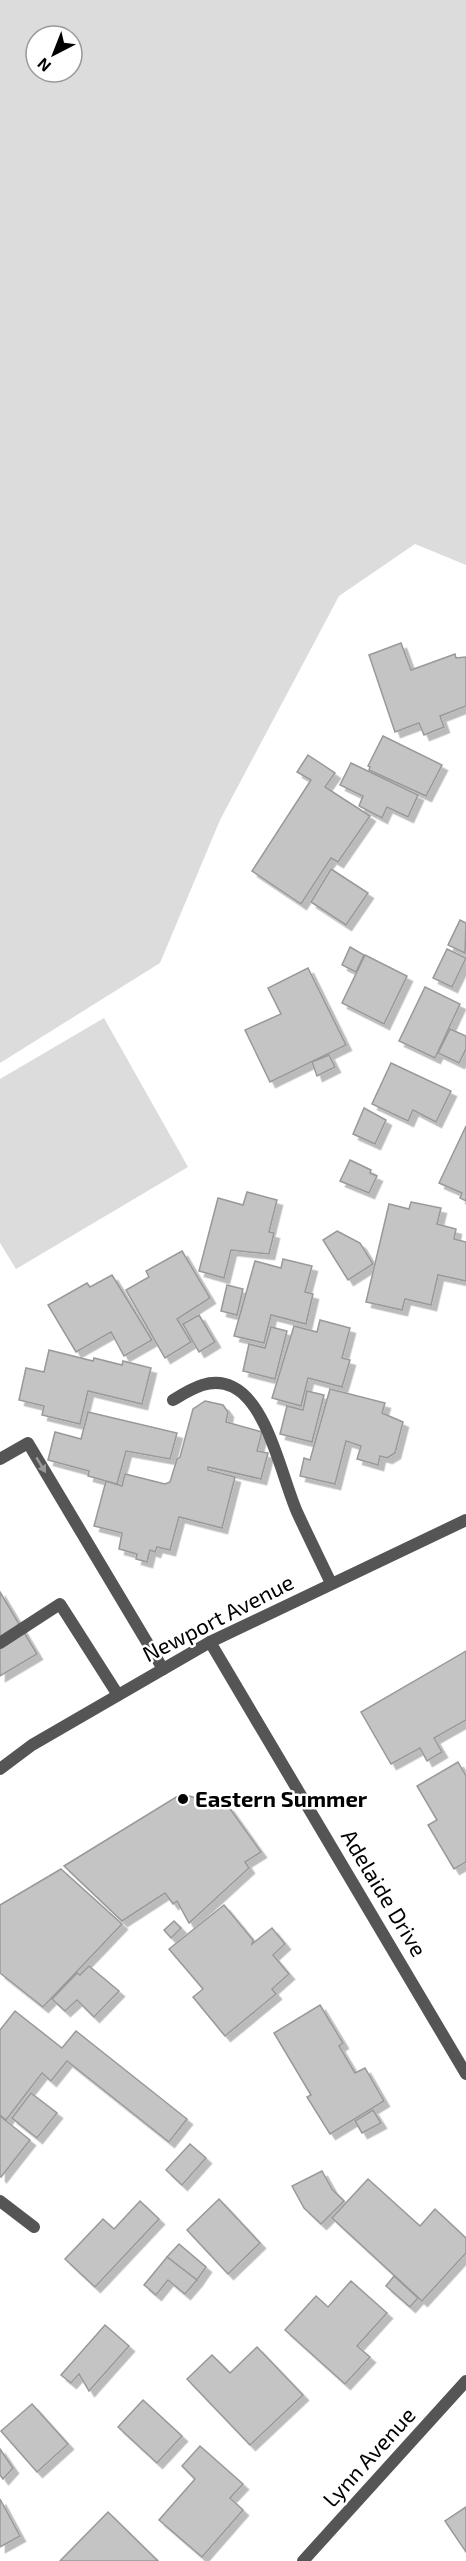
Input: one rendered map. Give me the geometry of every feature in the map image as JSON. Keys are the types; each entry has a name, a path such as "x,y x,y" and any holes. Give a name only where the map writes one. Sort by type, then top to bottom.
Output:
{"street":[{"path":"173,1400 200,1384 220,1383 234,1387 244,1395 264,1425 297,1511 331,1583"},
{"path":"0,1459 28,1443 163,1669"},
{"name":"Newport Avenue","path":"0,1769 32,1745 210,1642 465,1519"},
{"path":"0,1643 60,1604 118,1695"},
{"name":"Adelaide Drive","path":"210,1642 466,2074"},
{"path":"0,2201 34,2227"},
{"name":"Lynn Avenue","path":"303,2561 466,2381"}],"shaded area":[{"path":"0,0 466,0 466,565 415,544 339,596 220,820 160,963 0,1063"},
{"path":"104,1018 188,1167 16,1269 0,1243 0,1079"}],"building":[{"path":"401,643 411,670 455,654 456,658 466,657 466,706 440,716 444,727 424,735 419,723 395,732 369,655"},
{"path":"383,736 442,765 426,796 369,770 368,766"},
{"path":"308,755 335,773 325,787 370,816 338,862 331,858 301,904 252,871 311,780 297,772"},
{"path":"351,763 418,795 408,817 387,807 382,818 359,806 363,796 340,785"},
{"path":"331,869 368,893 346,925 311,902"},
{"path":"460,920 466,923 465,953 448,945"},
{"path":"350,947 364,955 356,972 342,965"},
{"path":"447,949 466,958 452,987 433,978"},
{"path":"365,955 407,976 384,1024 342,1003"},
{"path":"308,968 346,1045 270,1082 245,1030 281,1014 268,988"},
{"path":"425,987 460,1004 435,1058 399,1041"},
{"path":"450,1029 466,1036 466,1049 459,1063 438,1053"},
{"path":"329,1055 335,1067 317,1076 312,1062"},
{"path":"391,1063 451,1091 436,1122 413,1110 408,1121 372,1104"},
{"path":"364,1108 386,1120 375,1144 353,1134"},
{"path":"466,1126 466,1201 460,1198 462,1193 439,1183"},
{"path":"350,1160 371,1170 370,1173 377,1176 369,1193 340,1181"},
{"path":"247,1192 277,1200 269,1232 274,1233 269,1254 231,1250 224,1278 199,1271 218,1198 243,1205"},
{"path":"411,1202 441,1208 437,1224 456,1229 454,1239 466,1242 466,1281 438,1275 431,1305 405,1299 402,1310 366,1302 389,1204 409,1209"},
{"path":"337,1231 360,1243 373,1264 348,1280 323,1240"},
{"path":"182,1251 210,1298 177,1319 191,1342 165,1358 126,1290 149,1277 146,1271"},
{"path":"283,1259 312,1266 305,1292 313,1294 306,1324 271,1315 264,1343 234,1336 255,1261 281,1268"},
{"path":"112,1275 152,1340 124,1356 111,1332 76,1352 48,1305 87,1283 90,1287"},
{"path":"227,1285 243,1289 237,1315 221,1311"},
{"path":"199,1315 215,1342 199,1352 183,1324"},
{"path":"320,1320 350,1328 342,1358 350,1360 342,1387 308,1378 301,1406 272,1398 294,1326 317,1332"},
{"path":"271,1327 287,1331 275,1379 243,1371 249,1344 265,1348"},
{"path":"49,1350 93,1361 94,1358 122,1365 123,1361 151,1368 142,1404 88,1391 80,1424 42,1415 44,1406 19,1400 26,1368 44,1372"},
{"path":"330,1389 385,1403 382,1413 403,1422 395,1453 387,1458 380,1456 378,1465 357,1459 361,1446 346,1441 335,1484 300,1476 304,1458 310,1460"},
{"path":"307,1391 324,1395 312,1442 280,1434 287,1406 303,1410"},
{"path":"205,1401 223,1405 228,1412 226,1422 262,1432 257,1451 268,1453 261,1479 208,1467 208,1470 235,1477 222,1528 179,1517 170,1550 157,1547 155,1552 150,1550 147,1562 136,1559 137,1554 119,1549 122,1533 94,1526 106,1481 122,1486 125,1474 165,1484 170,1482 177,1459 180,1457 193,1409"},
{"path":"88,1412 177,1433 170,1459 126,1451 117,1484 88,1476 89,1471 48,1460 55,1432 81,1439"},
{"path":"0,1592 37,1654 0,1676"},
{"path":"466,1651 466,1720 434,1738 442,1752 427,1761 420,1748 391,1764 361,1712"},
{"path":"458,1762 466,1776 466,1862 454,1869 428,1825 437,1820 417,1786"},
{"path":"181,1794 228,1806 261,1852 245,1862 249,1868 189,1923 177,1901 173,1904 165,1893 122,1921 64,1866"},
{"path":"61,1869 122,1924 43,2007 0,1973 0,1905"},
{"path":"224,1905 253,1940 252,1944 272,1928 285,1944 273,1955 289,1974 272,1989 276,1994 225,2036 193,1997 203,1989 169,1949"},
{"path":"174,1921 181,1928 171,1938 164,1930"},
{"path":"89,1966 119,1991 94,2017 77,2000 65,2011 52,1999 77,1973 80,1975"},
{"path":"320,2005 343,2043 339,2046 355,2073 365,2068 384,2101 330,2134 307,2097 311,2095 274,2033"},
{"path":"15,2011 62,2048 76,2031 187,2119 169,2142 67,2061 51,2081 42,2073 6,2120 0,2115 0,2030"},
{"path":"31,2093 57,2113 37,2138 12,2118"},
{"path":"373,2110 381,2123 362,2133 355,2121"},
{"path":"0,2116 30,2140 1,2177 0,2176"},
{"path":"190,2144 206,2158 182,2185 166,2170"},
{"path":"322,2171 332,2189 344,2201 321,2224 304,2208 292,2186"},
{"path":"368,2179 420,2226 435,2209 466,2238 466,2253 422,2301 332,2218"},
{"path":"219,2199 260,2243 228,2274 187,2230"},
{"path":"140,2201 159,2219 95,2287 65,2259 103,2219 114,2229"},
{"path":"179,2244 206,2267 197,2280 167,2257"},
{"path":"167,2257 197,2280 185,2294 168,2280 156,2295 144,2285"},
{"path":"394,2276 418,2298 410,2307 386,2286"},
{"path":"351,2281 387,2313 357,2346 370,2357 345,2384 285,2330 316,2296 328,2307"},
{"path":"105,2325 129,2346 89,2391 79,2374 71,2383 61,2375"},
{"path":"257,2347 303,2395 250,2445 187,2379 212,2355 230,2373"},
{"path":"143,2400 182,2436 157,2463 118,2427"},
{"path":"32,2404 68,2444 37,2472 1,2431"},
{"path":"200,2446 243,2484 230,2498 243,2510 202,2557 159,2520 195,2479 182,2466"},
{"path":"0,2449 13,2468 3,2479 0,2475"},
{"path":"0,2499 20,2536 0,2547"},
{"path":"466,2507 466,2552 445,2521"},
{"path":"108,2512 158,2561 60,2561"}],"place":[{"name":"Eastern Summer","path":"183,1799"}]}
